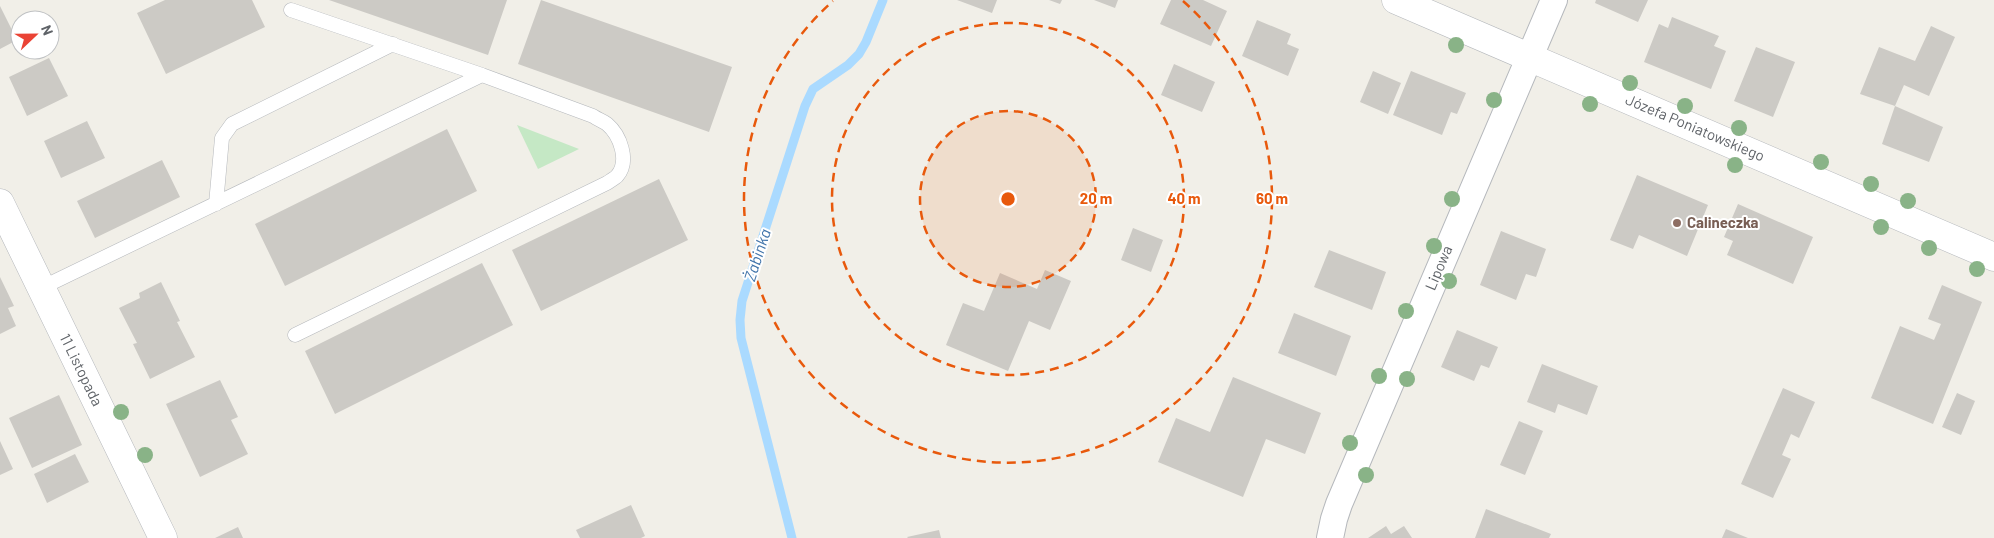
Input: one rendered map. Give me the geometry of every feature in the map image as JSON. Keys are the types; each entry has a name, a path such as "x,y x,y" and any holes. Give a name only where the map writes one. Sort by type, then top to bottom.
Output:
{"street":[{"name":"Józefa Poniatowskiego","path":"1396,0 1994,257"},
{"name":"Lipowa","path":"1330,538 1339,504 1528,57 1554,0"},
{"name":"11 Listopada","path":"0,203 162,538"}],"lane":[{"path":"291,10 482,74 593,116 607,124 617,135 622,149 623,162 618,175 608,183 295,335"},
{"path":"216,204 222,138 232,124 393,44"},
{"path":"41,288 482,74"}],"green space":[{"path":"517,125 579,149 538,169"}],"building":[{"path":"165,0 252,0 265,27 166,74 137,13"},
{"path":"329,0 507,0 488,55"},
{"path":"541,0 732,67 709,132 518,64"},
{"path":"957,0 997,0 992,13"},
{"path":"1049,0 1062,0 1060,4"},
{"path":"1094,0 1118,0 1115,8"},
{"path":"1171,0 1203,0 1227,11 1211,46 1160,24"},
{"path":"1596,0 1648,0 1638,22 1595,3"},
{"path":"0,6 10,26 10,44 0,49"},
{"path":"1672,17 1719,36 1714,46 1726,51 1711,89 1644,62 1659,24 1668,28"},
{"path":"1257,20 1291,34 1287,44 1299,49 1288,76 1242,56"},
{"path":"1931,26 1955,37 1929,96 1904,85 1895,106 1860,94 1879,47 1915,61"},
{"path":"1756,47 1795,62 1773,117 1734,101"},
{"path":"45,60 50,60 68,96 27,116 9,77"},
{"path":"1174,64 1215,82 1202,112 1161,95"},
{"path":"1373,71 1401,83 1388,114 1360,102"},
{"path":"1411,71 1466,93 1457,114 1451,112 1442,135 1393,115"},
{"path":"1895,106 1943,127 1929,162 1882,144"},
{"path":"87,121 105,158 61,178 44,141"},
{"path":"447,129 477,191 285,286 255,224"},
{"path":"162,160 180,197 95,238 77,201"},
{"path":"1637,175 1708,205 1687,256 1639,235 1633,249 1610,240"},
{"path":"659,179 688,240 541,311 512,250"},
{"path":"1738,204 1813,237 1793,284 1727,255 1733,241 1724,237"},
{"path":"1133,228 1163,240 1151,272 1121,260"},
{"path":"1501,231 1546,249 1536,277 1526,274 1516,300 1480,285"},
{"path":"1329,250 1386,272 1372,310 1314,287"},
{"path":"482,263 513,325 335,414 305,351"},
{"path":"1045,270 1071,281 1050,330 1029,321 1008,371 946,345 963,303 984,311 1000,273 1037,289"},
{"path":"0,277 14,306 8,308 16,326 0,334"},
{"path":"161,282 180,321 177,322 195,357 150,379 133,344 137,343 119,308 140,298 139,293"},
{"path":"1942,285 1982,302 1933,424 1871,398 1900,326 1934,340 1941,324 1928,319"},
{"path":"1294,313 1351,336 1336,376 1278,353"},
{"path":"1457,330 1498,347 1489,368 1481,365 1474,381 1441,367"},
{"path":"1542,364 1598,386 1587,415 1558,404 1555,413 1527,402"},
{"path":"1233,377 1321,413 1305,454 1266,439 1243,497 1158,462 1176,418 1210,432"},
{"path":"220,380 238,417 231,420 248,454 200,477 166,404"},
{"path":"1783,388 1815,402 1799,438 1791,434 1782,455 1791,459 1773,498 1741,484"},
{"path":"1957,393 1975,401 1961,435 1942,427"},
{"path":"59,395 82,445 32,468 9,418"},
{"path":"1519,421 1543,431 1525,475 1500,465"},
{"path":"0,441 13,469 0,475"},
{"path":"75,454 89,482 47,503 34,474"},
{"path":"631,505 645,536 641,538 580,538 576,530"},
{"path":"1486,509 1551,534 1549,538 1475,538"},
{"path":"1386,526 1391,534 1404,526 1412,538 1368,538"},
{"path":"238,527 243,538 215,538"},
{"path":"1726,529 1748,538 1722,538"},
{"path":"939,530 941,538 907,537"}],"waterway":[{"name":"Żabinka","path":"792,538 741,338 742,301 805,106 813,89 848,65 859,54 866,42 883,0"}],"place":[{"name":"Calineczka","path":"1677,223"}]}
